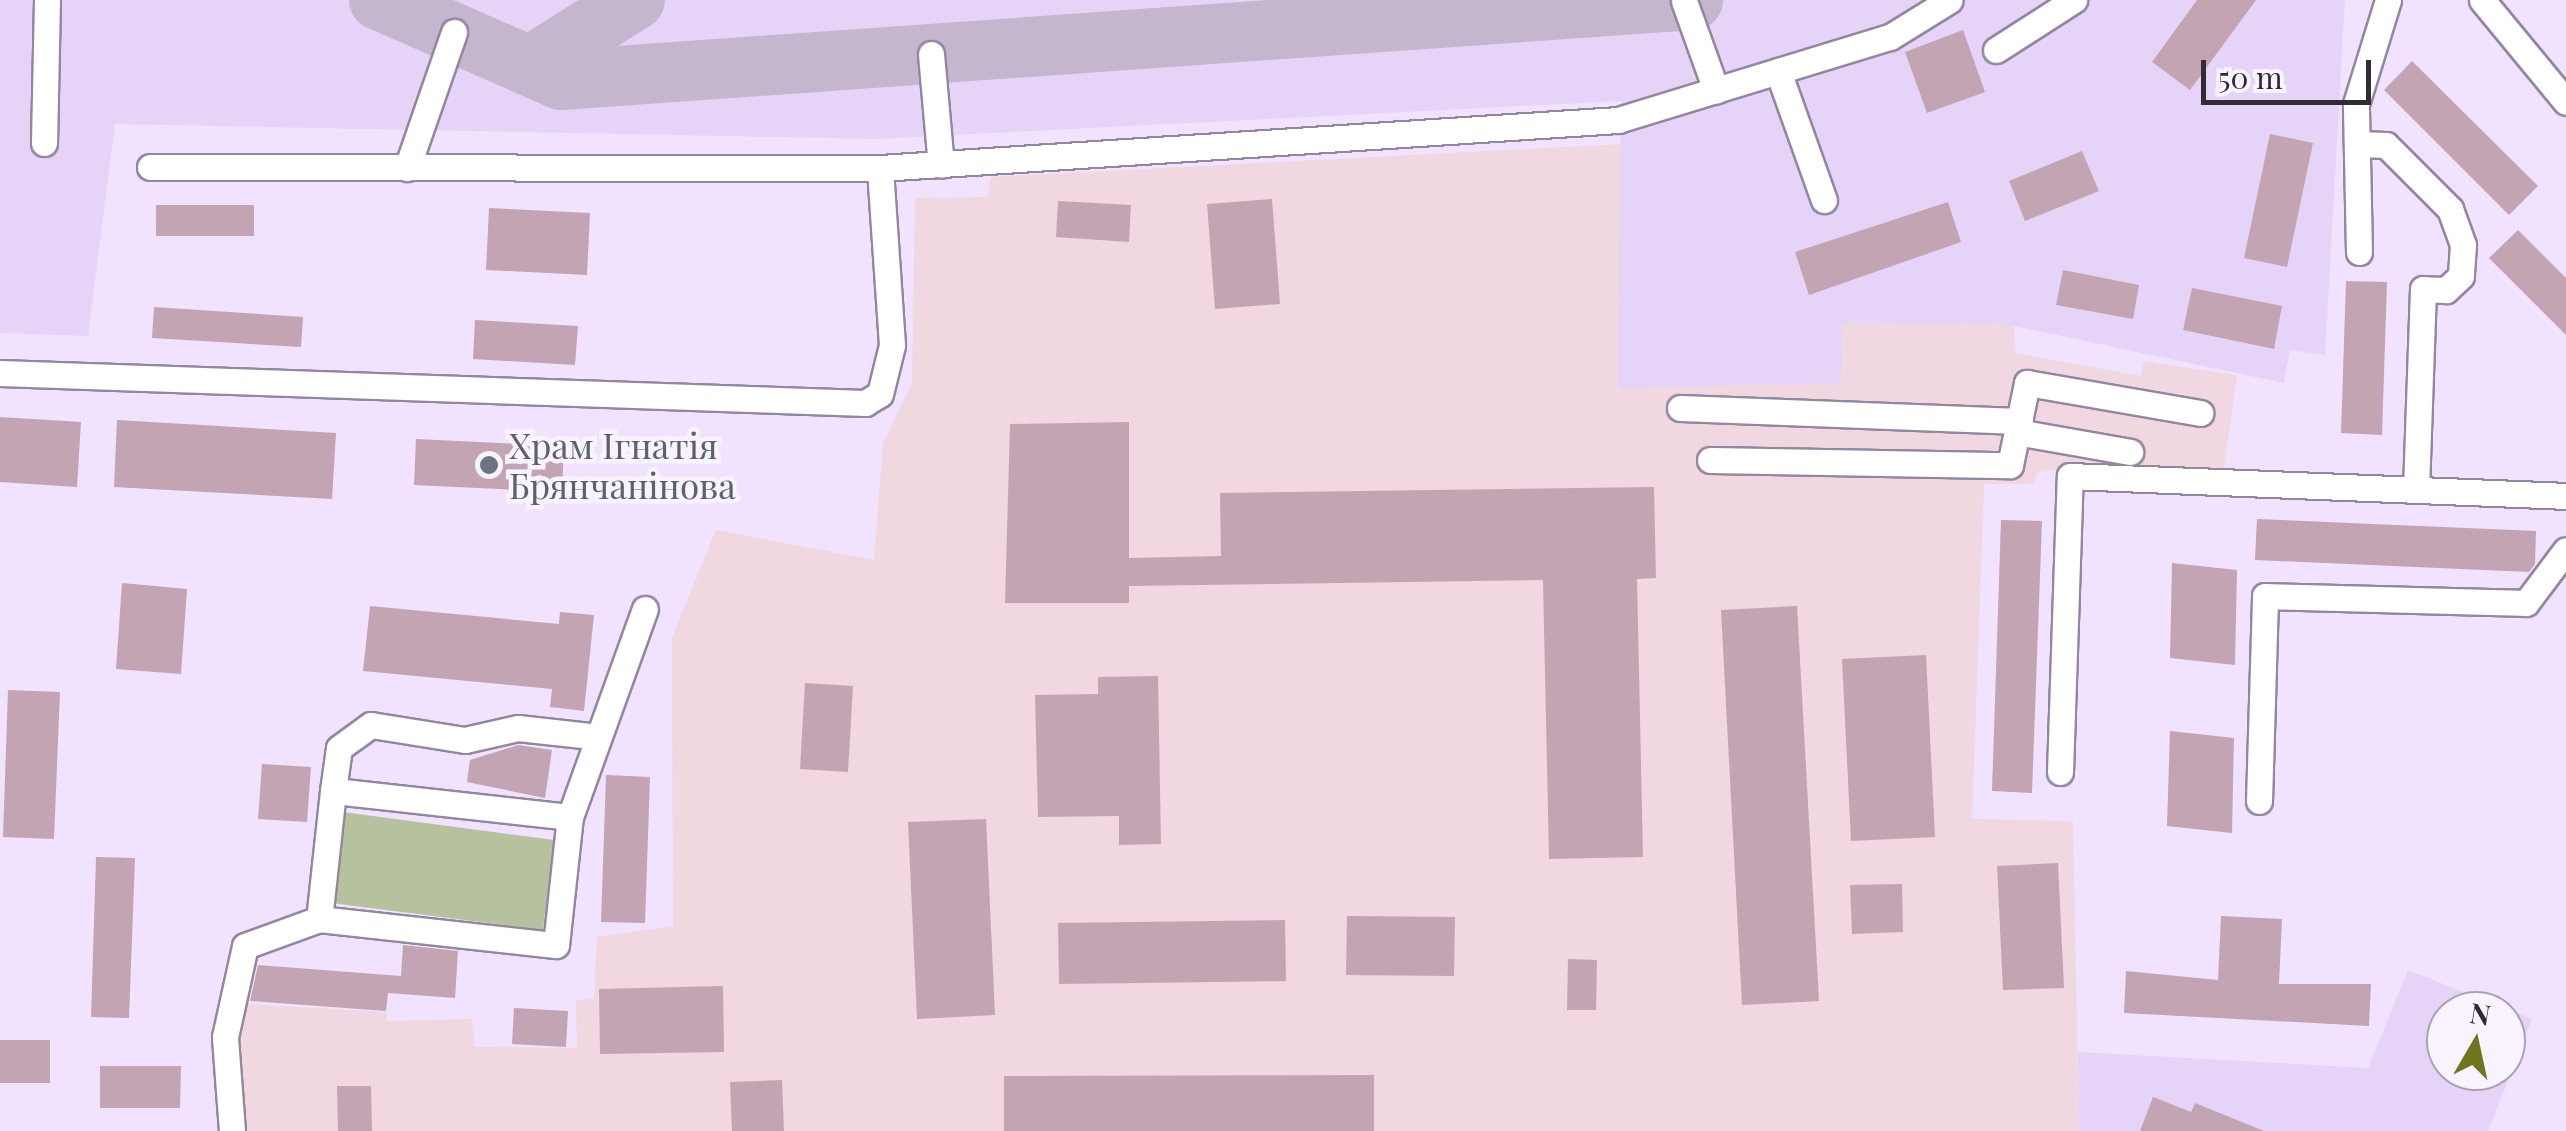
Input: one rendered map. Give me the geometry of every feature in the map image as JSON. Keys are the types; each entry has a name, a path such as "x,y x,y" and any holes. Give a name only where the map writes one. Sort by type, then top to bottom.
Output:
{"lane":[{"path":"44,142 47,0"},
{"path":"1684,0 1716,90"},
{"path":"150,168 880,168 1618,120 1890,38 1950,0"},
{"path":"1996,50 2074,0"},
{"path":"2360,252 2357,144 2362,63 2388,0"},
{"path":"2482,0 2566,102"},
{"path":"407,168 454,32"},
{"path":"931,54 941,165"},
{"path":"1778,71 1824,200"},
{"path":"2357,144 2386,145 2450,209 2463,245 2461,276 2446,290 2423,289 2416,490"},
{"path":"0,373 866,403 880,394 892,346 880,168"},
{"path":"1710,460 2010,466 2028,383 2200,413"},
{"path":"1680,408 2018,426 2052,438 2130,452"},
{"path":"2052,438 2070,476 2060,772"},
{"path":"2070,476 2566,496"},
{"path":"2260,801 2265,596 2526,603 2566,550"},
{"path":"232,1131 225,1038 244,946 319,919 556,945 570,818 645,609"},
{"path":"319,919 339,748 370,726 465,740 518,728 598,738"},
{"path":"333,791 570,818"}],"shaded area":[{"path":"0,0 2345,0 2325,355 2290,350 2284,383 2014,326 1843,323 1841,383 1618,388 1621,101 876,139 115,124 88,336 0,333"},
{"path":"1623,144 1840,383 1842,323 2014,326 2015,353 2141,376 2144,361 2237,375 2224,469 2078,465 2036,473 2035,484 1984,484 1972,819 2073,821 2079,1131 244,1131 237,1041 245,1004 386,1012 387,1021 472,1019 475,1047 577,1048 576,1000 594,999 597,937 673,926 672,637 716,530 874,560 883,443 912,383 915,198 987,197 991,177"},
{"path":"2408,970 2461,991 2426,991 2426,1091 2504,1091 2488,1131 2079,1131 2078,1052 2368,1068"}],"green space":[{"path":"343,812 554,840 543,930 331,903"}],"building":[{"path":"2197,0 2256,0 2190,90 2152,62"},
{"path":"1963,30 1985,92 1927,113 1905,52"},
{"path":"2412,61 2538,186 2509,215 2384,90"},
{"path":"2270,134 2313,143 2287,267 2244,258"},
{"path":"2082,151 2099,191 2025,221 2009,181"},
{"path":"1272,199 1280,304 1215,309 1207,204"},
{"path":"1058,201 1131,205 1129,242 1056,237"},
{"path":"1948,202 1961,242 1809,295 1795,252"},
{"path":"156,205 254,205 254,236 156,236"},
{"path":"489,208 590,213 587,275 486,270"},
{"path":"2518,230 2566,278 2566,335 2489,258"},
{"path":"2063,270 2139,285 2133,319 2056,305"},
{"path":"2346,281 2387,282 2382,435 2341,433"},
{"path":"2192,288 2282,306 2274,349 2183,330"},
{"path":"154,307 303,317 301,347 152,338"},
{"path":"475,320 578,326 575,365 473,359"},
{"path":"0,417 81,422 77,487 0,482"},
{"path":"117,420 336,433 332,499 114,487"},
{"path":"1129,422 1129,558 1221,556 1220,493 1654,487 1656,578 1637,579 1643,857 1549,859 1543,580 1129,586 1129,603 1005,603 1010,424"},
{"name":"Храм Ігнатія Брянчанінова","path":"416,439 564,446 562,492 414,485"},
{"path":"2257,519 2536,531 2535,564 2529,572 2255,560"},
{"path":"2001,520 2042,521 2032,793 1992,791"},
{"path":"2172,563 2237,570 2235,665 2170,658"},
{"path":"122,583 187,589 181,674 116,669"},
{"path":"370,606 559,624 560,612 594,615 584,711 550,707 552,689 363,671"},
{"path":"1797,606 1819,1001 1742,1005 1721,610"},
{"path":"1926,655 1935,837 1851,841 1842,659"},
{"path":"1158,676 1161,844 1119,845 1119,816 1038,817 1035,695 1098,694 1098,677"},
{"path":"805,683 853,686 848,772 800,769"},
{"path":"8,690 60,692 54,839 3,837"},
{"path":"2170,731 2234,738 2232,833 2167,826"},
{"path":"518,745 552,750 545,798 467,782 470,760"},
{"path":"262,764 311,767 307,822 258,819"},
{"path":"606,775 650,777 645,923 601,922"},
{"path":"986,819 995,1015 917,1019 908,822"},
{"path":"96,857 135,858 129,1018 91,1017"},
{"path":"2058,863 2064,988 2003,990 1997,866"},
{"path":"1902,884 1903,932 1852,934 1850,885"},
{"path":"1347,916 1455,917 1454,976 1346,975"},
{"path":"2221,916 2282,919 2279,984 2371,984 2369,1026 2124,1013 2126,971 2218,980"},
{"path":"1285,920 1286,981 1059,984 1058,923"},
{"path":"403,945 458,951 455,998 388,993 386,1011 250,1001 258,965 401,976"},
{"path":"1568,959 1597,960 1596,1010 1567,1010"},
{"path":"723,986 724,1052 600,1054 599,989"},
{"path":"514,1008 568,1011 566,1047 512,1044"},
{"path":"0,1040 50,1040 50,1083 0,1083"},
{"path":"100,1066 181,1066 180,1108 100,1108"},
{"path":"1374,1075 1374,1131 1004,1131 1004,1076"},
{"path":"782,1080 784,1131 732,1131 730,1082"},
{"path":"337,1086 371,1086 372,1131 338,1131"},
{"path":"2153,1097 2191,1112 2195,1103 2264,1131 2140,1131"}],"taxiway":[{"path":"379,0 561,80 1693,0"},
{"path":"530,66 635,0"}],"place":[{"name":"Храм Ігнатія Брянчанінова","path":"489,465"}]}
